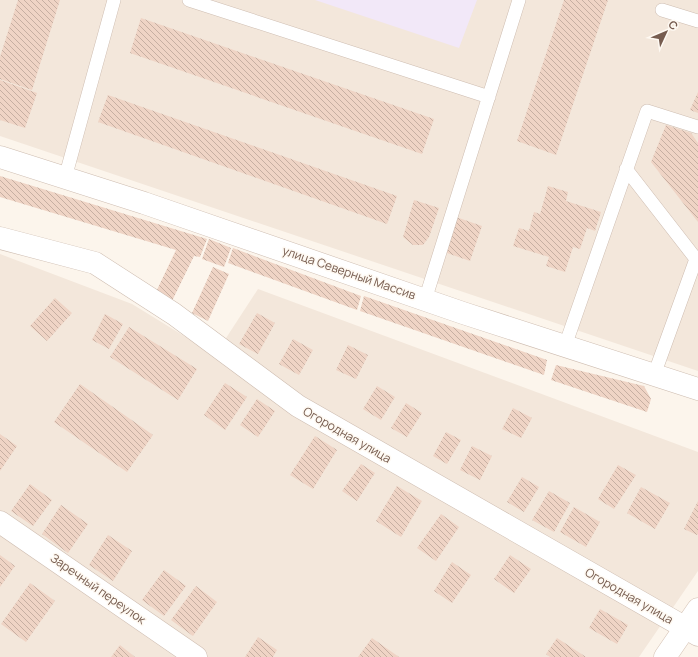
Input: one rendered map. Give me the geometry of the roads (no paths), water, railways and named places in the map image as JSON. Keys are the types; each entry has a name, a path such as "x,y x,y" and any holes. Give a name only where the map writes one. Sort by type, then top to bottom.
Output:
{"street":[{"name":"улица Северный Массив","path":"0,158 152,205 425,300 698,389"},
{"name":"Огородная улица","path":"0,238 95,263 174,314 298,406 692,632"},
{"name":"Заречный переулок","path":"0,522 196,657"},
{"path":"665,657 692,632 698,609"}],"lane":[{"path":"65,178 114,0"},
{"path":"189,0 489,97"},
{"path":"425,300 519,0"},
{"path":"662,10 698,21"},
{"path":"565,346 646,111 698,127"},
{"path":"626,169 696,259 654,375"}]}
